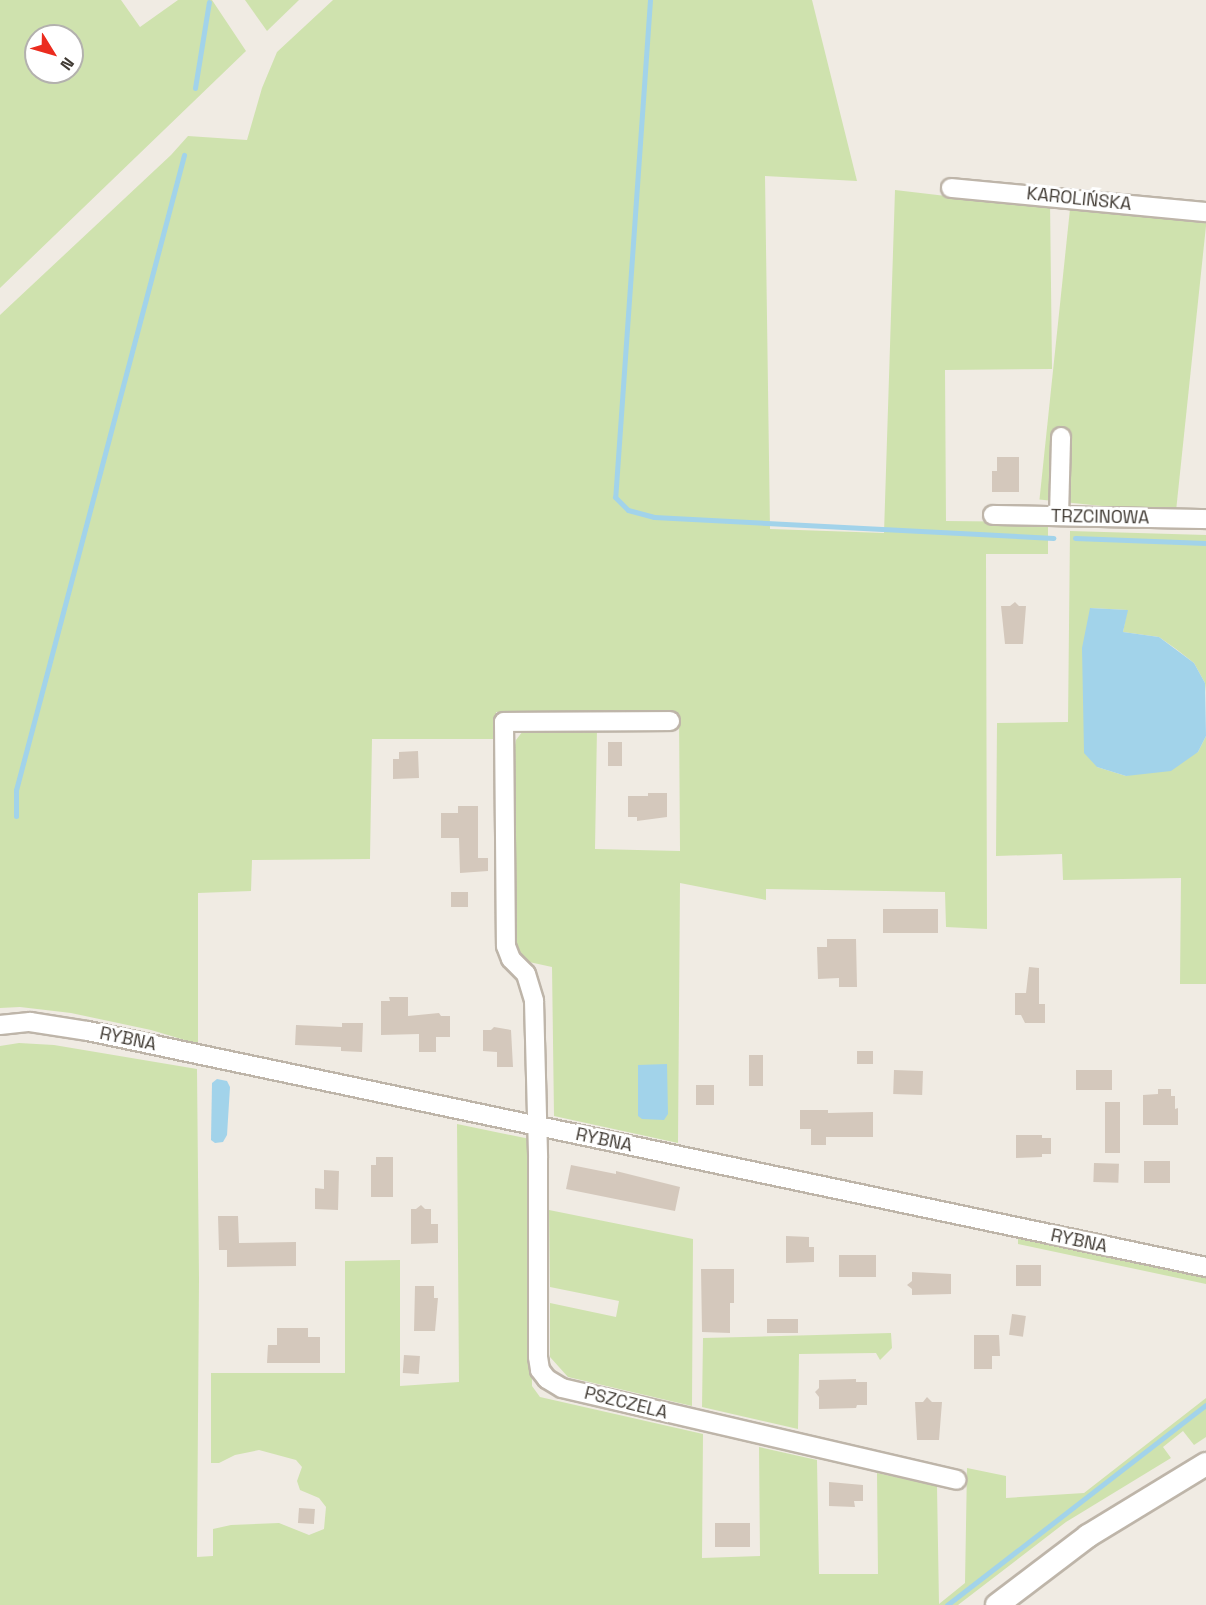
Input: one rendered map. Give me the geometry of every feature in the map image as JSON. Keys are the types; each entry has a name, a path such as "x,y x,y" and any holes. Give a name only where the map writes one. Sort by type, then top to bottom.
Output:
{"street":[{"name":"KAROLIŃSKA","path":"951,188 1206,212"},
{"path":"1059,516 1061,437"},
{"name":"TRZCINOWA","path":"993,515 1206,519"},
{"name":"PSZCZELA","path":"670,721 504,722 506,946 511,959 526,974 534,1001 540,1370 547,1379 562,1388 956,1480"},
{"name":"RYBNA","path":"0,1025 30,1022 88,1031 1206,1267"},
{"path":"997,1605 1088,1536 1206,1464"}],"green space":[{"path":"0,0 121,0 140,27 178,0 212,0 246,51 0,288"},
{"path":"245,0 299,0 267,31"},
{"path":"333,0 812,0 857,181 765,176 770,529 884,533 895,190 946,196 1050,200 1052,369 945,370 946,521 1048,522 1048,554 986,554 987,929 946,927 945,892 766,889 766,900 680,883 678,1143 554,1116 552,967 520,960 513,951 512,896 514,751 516,740 526,727 597,728 595,849 680,851 679,715 496,712 496,739 372,739 370,859 252,860 251,891 198,893 198,1044 151,1030 71,1013 20,1007 0,1008 0,315 171,155 188,136 247,140 262,88 277,52"},
{"path":"1070,209 1206,223 1176,514 1039,499"},
{"path":"1070,531 1206,535 1206,692 1205,683 1194,663 1176,649 1159,637 1123,632 1127,610 1090,608 1097,767 1126,776 1198,752 1206,736 1206,984 1180,984 1181,878 1063,880 1062,854 996,856 997,723 1068,722"},
{"path":"19,1043 54,1045 197,1069 199,1279 197,1557 213,1556 213,1529 231,1525 279,1523 309,1535 324,1529 326,1507 319,1498 300,1490 297,1481 302,1467 296,1460 259,1450 235,1455 219,1463 211,1463 211,1373 345,1373 345,1261 400,1260 400,1386 459,1382 457,1124 530,1139 532,1386 540,1397 703,1434 702,1558 760,1556 759,1447 817,1460 819,1574 878,1574 877,1473 937,1486 939,1604 965,1583 967,1468 1006,1476 1006,1498 1084,1493 1206,1398 1206,1437 1194,1445 1183,1431 1163,1447 1171,1458 1066,1522 958,1605 0,1605 0,1046"},
{"path":"549,1210 693,1239 692,1406 568,1377 550,1357 550,1303 616,1317 619,1301 550,1287"},
{"path":"1023,1237 1206,1275 1206,1284 1018,1244 1018,1238"},
{"path":"891,1333 892,1348 880,1360 876,1353 799,1354 798,1429 702,1407 703,1338"}],"water":[{"path":"1090,608 1128,610 1123,632 1159,637 1194,663 1205,683 1206,736 1198,752 1171,771 1126,776 1097,767 1084,753 1082,648"},
{"path":"667,1064 668,1114 664,1120 642,1119 638,1116 638,1065"},
{"path":"217,1079 227,1081 230,1087 227,1135 223,1142 215,1143 211,1140 212,1083"}],"building":[{"path":"997,457 1019,457 1019,492 992,492 992,471 997,471"},
{"path":"1015,602 1019,606 1026,606 1023,644 1005,644 1001,606 1010,606"},
{"path":"608,742 622,742 622,766 608,766"},
{"path":"418,751 419,778 393,779 393,759 399,759 399,752"},
{"path":"648,793 667,793 667,817 637,821 637,817 628,817 628,796 648,796"},
{"path":"458,806 478,806 478,858 488,858 488,871 460,873 459,838 441,838 441,813 458,813"},
{"path":"451,892 468,892 468,907 451,907"},
{"path":"883,909 938,909 938,933 883,933"},
{"path":"827,939 856,939 857,987 839,987 839,978 818,979 817,947 827,947"},
{"path":"1029,967 1039,968 1039,1004 1045,1004 1045,1023 1025,1023 1021,1015 1015,1015 1015,993 1026,993"},
{"path":"389,997 408,997 408,1016 439,1013 441,1016 450,1016 450,1037 436,1037 436,1052 419,1052 419,1034 381,1035 381,1001 390,1001"},
{"path":"342,1023 363,1023 362,1052 341,1051 341,1047 295,1045 296,1025 342,1027"},
{"path":"494,1027 511,1030 513,1067 497,1067 497,1052 483,1051 483,1030 491,1030"},
{"path":"857,1051 873,1051 873,1064 857,1064"},
{"path":"749,1055 763,1055 763,1086 749,1086"},
{"path":"894,1070 923,1071 922,1095 893,1094"},
{"path":"1076,1070 1112,1070 1112,1090 1076,1090"},
{"path":"696,1085 714,1085 714,1105 696,1105"},
{"path":"1158,1089 1171,1089 1171,1096 1175,1096 1178,1125 1143,1125 1143,1095 1158,1094"},
{"path":"1105,1102 1120,1102 1120,1153 1105,1153"},
{"path":"800,1110 828,1110 828,1113 873,1112 873,1137 826,1137 826,1145 811,1145 811,1129 800,1129"},
{"path":"1016,1135 1042,1135 1042,1138 1051,1138 1051,1154 1042,1154 1042,1157 1016,1158"},
{"path":"376,1157 393,1157 393,1197 371,1197 371,1165 376,1165"},
{"path":"1144,1161 1170,1161 1170,1183 1144,1183"},
{"path":"1094,1163 1119,1164 1118,1183 1093,1182"},
{"path":"571,1165 616,1174 616,1171 680,1187 675,1211 566,1189"},
{"path":"324,1170 339,1171 338,1210 315,1209 315,1188 324,1189"},
{"path":"421,1205 425,1209 431,1209 431,1224 438,1224 438,1243 411,1244 411,1209 416,1209"},
{"path":"218,1216 238,1216 239,1243 296,1242 296,1266 227,1267 227,1250 219,1250"},
{"path":"786,1236 809,1237 809,1247 814,1247 814,1262 786,1263"},
{"path":"839,1255 876,1255 876,1277 839,1277"},
{"path":"1016,1265 1041,1265 1041,1286 1016,1286"},
{"path":"701,1269 734,1269 734,1303 730,1303 730,1333 702,1332"},
{"path":"912,1272 951,1274 951,1294 912,1295 912,1289 907,1285 912,1281"},
{"path":"415,1286 434,1286 434,1298 438,1298 435,1331 414,1331"},
{"path":"1012,1314 1026,1316 1023,1337 1009,1335"},
{"path":"767,1319 798,1319 798,1333 767,1333"},
{"path":"277,1328 308,1328 308,1337 320,1337 320,1363 267,1363 268,1345 277,1345"},
{"path":"974,1335 999,1335 1000,1356 992,1356 992,1369 974,1369"},
{"path":"404,1355 420,1356 419,1374 403,1373"},
{"path":"856,1379 856,1382 867,1382 867,1405 857,1405 856,1408 819,1409 819,1397 815,1392 819,1388 819,1380"},
{"path":"927,1397 932,1402 942,1402 939,1440 917,1440 915,1402 923,1402"},
{"path":"829,1482 863,1485 863,1501 854,1501 855,1507 829,1506"},
{"path":"299,1508 315,1509 314,1524 298,1523"},
{"path":"715,1523 750,1523 750,1547 715,1547"}],"waterway":[{"path":"650,0 615,497 628,510 654,517 1053,538"},
{"path":"195,88 209,2"},
{"path":"16,816 16,790 184,155"},
{"path":"1075,538 1206,543"},
{"path":"947,1605 1206,1405"}]}
